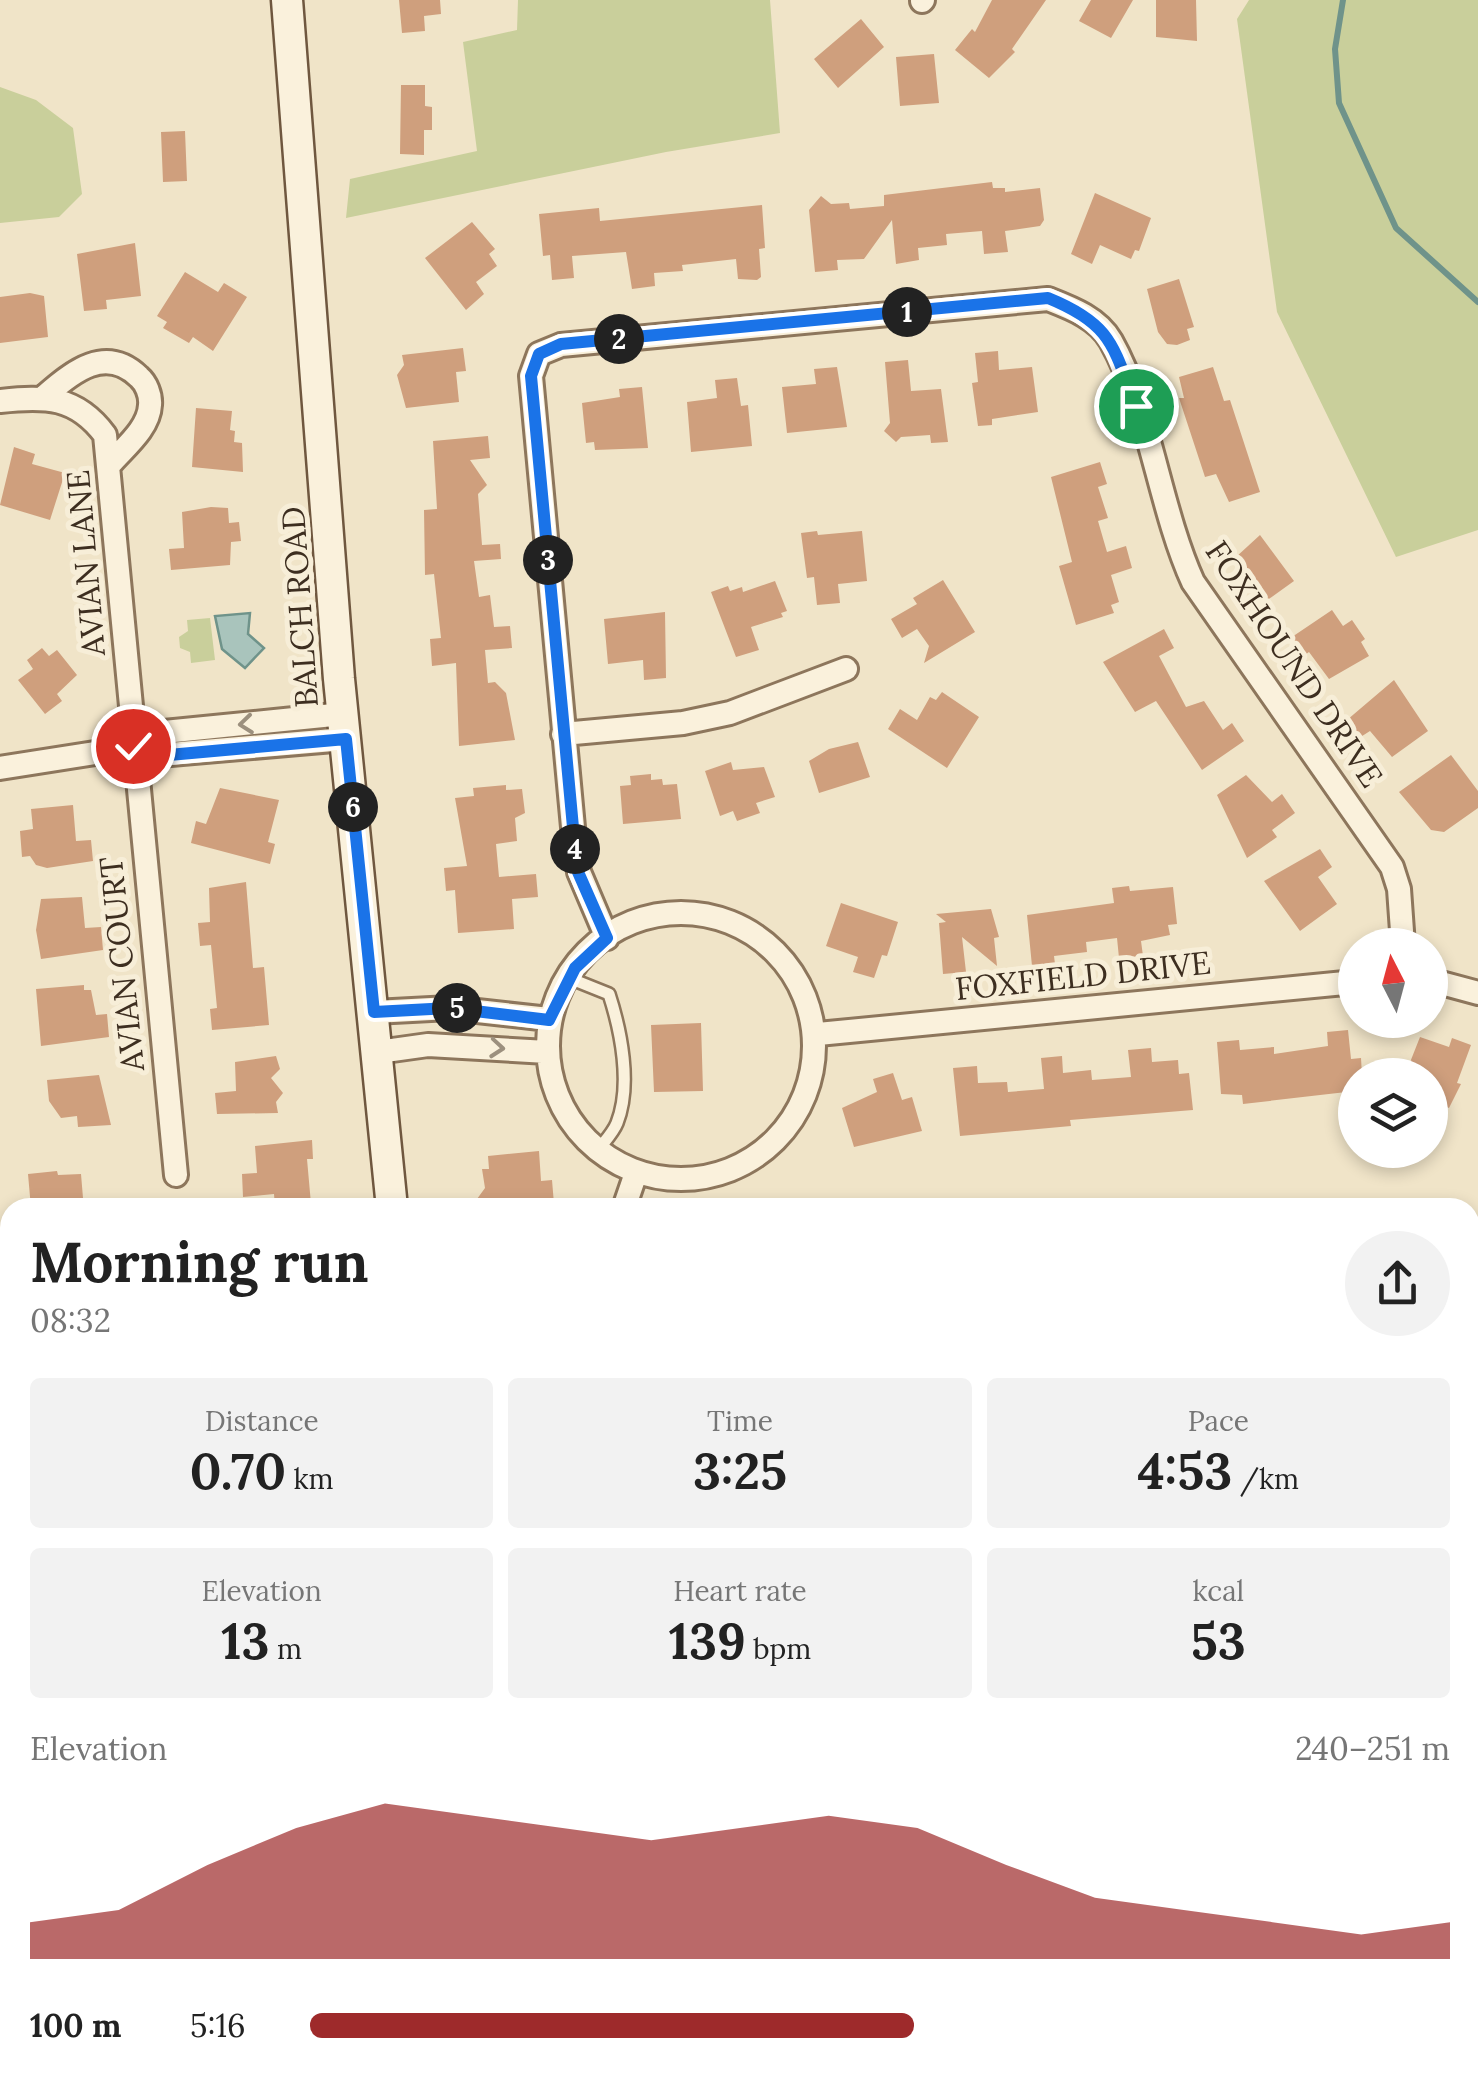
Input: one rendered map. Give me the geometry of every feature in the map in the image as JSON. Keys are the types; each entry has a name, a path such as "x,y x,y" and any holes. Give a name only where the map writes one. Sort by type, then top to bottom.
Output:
{"street":[{"name":"BALCH ROAD","path":"287,0 344,727 391,1198"},
{"name":"FOXHOUND DRIVE","path":"607,938 578,872 531,376 539,354 561,344 1048,298 1082,312 1110,338 1136,406 1176,546 1192,582 1392,867 1399,889 1402,928"},
{"path":"45,396 74,370 102,360 125,364 145,383 150,406 141,430 111,463"},
{"name":"AVIAN LANE","path":"0,401 45,396 72,403 92,417 105,435 111,463 133,746"},
{"path":"563,734 682,723 730,713 846,669"},
{"path":"0,768 133,746 154,733 344,727"},
{"name":"AVIAN COURT","path":"133,746 176,1174"},
{"path":"695,914 730,922 771,946 791,967 806,993 818,1034 800,1107 772,1141 726,1170 693,1178 657,1178 636,1173 598,1150 567,1117 547,1052 549,1020 569,978 607,938 628,926 667,915 695,914"},
{"name":"FOXFIELD DRIVE","path":"818,1034 1338,984"},
{"path":"1448,985 1478,993"},
{"path":"374,1012 450,1008 549,1020"},
{"path":"378,1052 428,1045 547,1052"},
{"path":"627,1198 636,1173"}],"lane":[{"path":"569,978 609,994 620,1030 622,1092 617,1124 598,1150"}],"green space":[{"path":"518,0 770,0 780,133 666,152 346,218 350,179 477,151 463,42 517,30"},
{"path":"1249,0 1478,0 1478,530 1396,557 1277,312 1237,19"},
{"path":"0,87 36,100 73,128 82,194 59,217 0,223"},
{"path":"210,618 215,660 191,663 190,652 180,648 179,637 188,631 187,620"}],"water":[{"path":"250,613 248,634 264,648 245,668 222,649 215,616"}],"building":[{"path":"399,0 440,0 441,14 424,16 425,31 402,33"},
{"path":"992,0 1046,0 1012,49 1015,52 989,78 955,50 972,29 975,32"},
{"path":"1091,0 1133,0 1111,38 1079,21"},
{"path":"1156,0 1196,0 1197,41 1156,37"},
{"path":"861,19 884,47 838,88 814,59"},
{"path":"934,54 939,103 900,106 896,57"},
{"path":"401,85 425,85 425,106 432,107 432,130 424,130 424,155 400,154"},
{"path":"185,131 187,181 163,182 161,132"},
{"path":"992,182 993,188 1005,188 1005,192 1040,188 1044,220 1040,226 1005,231 1008,252 984,254 982,231 946,234 947,245 918,248 919,260 896,264 892,220 864,259 837,260 838,270 815,272 809,210 821,196 831,204 849,203 850,209 884,206 884,195"},
{"path":"1095,193 1151,218 1139,251 1135,250 1131,259 1100,245 1092,264 1071,254"},
{"path":"762,205 765,248 759,249 761,277 757,280 738,279 736,259 682,265 683,271 654,273 655,286 632,289 626,252 572,256 574,278 552,280 550,255 543,256 539,214 599,208 600,221"},
{"path":"472,222 495,249 489,254 497,266 476,282 484,294 466,310 425,258"},
{"path":"135,243 141,296 106,300 107,309 84,311 77,254"},
{"path":"185,272 218,292 224,283 247,297 213,351 193,337 189,343 163,328 167,322 157,316"},
{"path":"1179,279 1194,327 1187,329 1190,340 1167,344 1158,332 1147,289"},
{"path":"30,293 44,296 48,337 0,343 0,297"},
{"path":"463,348 466,371 456,372 459,402 406,408 397,375 404,365 402,355"},
{"path":"998,351 999,370 1032,367 1038,412 992,419 992,425 978,426 972,383 978,382 975,353"},
{"path":"908,360 911,391 941,389 948,442 931,443 930,435 901,437 896,442 884,431 890,423 885,362"},
{"path":"837,367 847,427 787,433 782,387 816,384 814,369"},
{"path":"1213,367 1224,401 1230,400 1260,492 1229,502 1216,474 1205,477 1179,398 1184,398 1179,377"},
{"path":"737,378 741,406 748,405 752,446 691,452 687,402 717,398 715,380"},
{"path":"642,387 648,448 595,450 594,442 586,443 582,403 620,397 619,389"},
{"path":"196,408 232,411 230,430 235,431 234,442 242,443 243,472 192,467"},
{"path":"488,436 490,458 470,460 487,485 478,494 482,545 500,544 501,559 474,561 479,597 490,595 494,627 510,626 512,648 485,650 488,683 495,682 506,693 515,740 459,746 456,663 432,666 430,639 441,638 434,574 425,575 424,510 437,509 433,441"},
{"path":"14,447 35,454 32,464 65,473 50,520 0,505"},
{"path":"1100,462 1107,484 1098,487 1108,518 1098,521 1107,552 1126,546 1132,568 1111,575 1119,602 1111,605 1114,613 1076,625 1059,566 1072,562 1051,477"},
{"path":"228,508 229,523 239,522 241,541 231,542 230,565 171,570 169,549 184,548 182,512"},
{"path":"817,531 818,535 862,531 867,581 838,584 840,603 817,605 814,577 807,578 801,533"},
{"path":"1260,535 1294,581 1266,601 1236,557"},
{"path":"943,580 975,632 924,663 929,646 917,629 902,638 891,619 917,604 913,598"},
{"path":"775,581 787,611 781,613 783,617 751,627 759,650 736,657 711,592 728,586 730,591 742,587 743,592"},
{"path":"1332,610 1343,626 1352,620 1365,639 1361,642 1369,656 1329,679 1309,652 1302,657 1289,639"},
{"path":"665,612 666,678 644,680 643,660 608,664 604,619"},
{"path":"1164,629 1174,648 1159,656 1186,707 1204,701 1223,730 1232,723 1244,741 1202,770 1156,701 1135,712 1103,662"},
{"path":"42,648 49,656 57,650 77,675 57,694 62,701 45,714 18,680 33,669 27,660"},
{"path":"1394,680 1428,731 1392,757 1370,731 1359,738 1347,720"},
{"path":"942,692 979,717 947,768 888,729 900,709 917,720 930,697 936,700"},
{"path":"858,742 870,777 819,793 809,761 829,749"},
{"path":"1451,755 1478,791 1478,808 1444,832 1431,830 1399,792"},
{"path":"731,762 733,770 764,767 775,797 756,803 760,813 737,821 733,811 720,816 705,771"},
{"path":"651,774 651,780 662,779 663,785 677,784 681,819 623,824 620,786 631,785 630,776"},
{"path":"1246,775 1272,802 1282,794 1295,813 1272,830 1277,837 1247,858 1217,795"},
{"path":"506,785 506,790 522,789 525,813 515,818 517,841 496,844 499,877 536,874 538,897 512,899 514,929 458,933 455,890 446,891 444,868 467,866 455,798 474,796 473,788"},
{"path":"220,788 279,800 268,842 275,844 270,864 191,843 196,821 206,824"},
{"path":"73,805 76,841 91,840 93,861 47,868 36,865 30,856 22,857 20,831 33,829 31,809"},
{"path":"1320,849 1332,867 1318,877 1337,904 1300,931 1264,881"},
{"path":"246,882 253,968 264,967 269,1025 212,1030 210,1009 217,1008 211,945 200,946 198,923 210,922 209,888"},
{"path":"1129,886 1130,891 1173,887 1177,924 1168,925 1170,935 1141,941 1143,956 1119,958 1117,938 1086,942 1087,952 1054,956 1055,964 1032,966 1027,915 1114,903 1112,888"},
{"path":"82,897 85,928 101,927 103,950 41,959 36,930 41,899"},
{"path":"841,903 898,922 887,956 882,955 874,978 853,972 858,957 826,946"},
{"path":"991,909 999,937 994,938 997,966 962,937 966,972 943,974 939,923 946,922 936,914"},
{"path":"84,985 84,990 91,990 96,1015 107,1014 109,1037 41,1046 36,989"},
{"path":"701,1023 703,1091 654,1092 651,1025"},
{"path":"1338,1031 1338,1038 1349,1038 1351,1058 1338,1058 1338,1093 1243,1104 1242,1095 1221,1094 1217,1042 1239,1040 1240,1050 1274,1047 1274,1054 1328,1046 1327,1032"},
{"path":"1420,1038 1449,1047 1452,1038 1471,1045 1457,1083 1461,1084 1449,1108 1448,1058 1412,1058"},
{"path":"1151,1048 1152,1062 1178,1060 1179,1074 1189,1073 1193,1110 1070,1120 1071,1126 960,1136 953,1068 977,1066 978,1083 1007,1082 1008,1092 1044,1089 1041,1058 1062,1056 1063,1073 1091,1070 1092,1080 1131,1077 1128,1050"},
{"path":"276,1056 280,1069 271,1078 283,1093 276,1102 278,1113 217,1114 215,1093 236,1091 235,1062"},
{"path":"893,1073 902,1100 912,1097 922,1131 854,1147 842,1108 877,1092 873,1079"},
{"path":"99,1075 111,1125 78,1127 77,1116 61,1118 49,1101 47,1080"},
{"path":"312,1140 313,1159 307,1159 310,1198 274,1198 274,1194 243,1197 242,1174 257,1173 255,1146"},
{"path":"539,1151 541,1181 552,1180 554,1198 478,1198 485,1188 482,1169 489,1169 488,1156"},
{"path":"28,1174 81,1174 83,1198 30,1198"}],"waterway":[{"path":"1343,0 1335,49 1339,103 1396,228 1478,302"}],"route":[{"path":"133,746 158,756 346,739 374,1012 450,1008 549,1020 575,968 607,938 578,872 574,838 531,376 539,354 561,344 1048,298 1082,312 1110,338 1136,406"}]}
